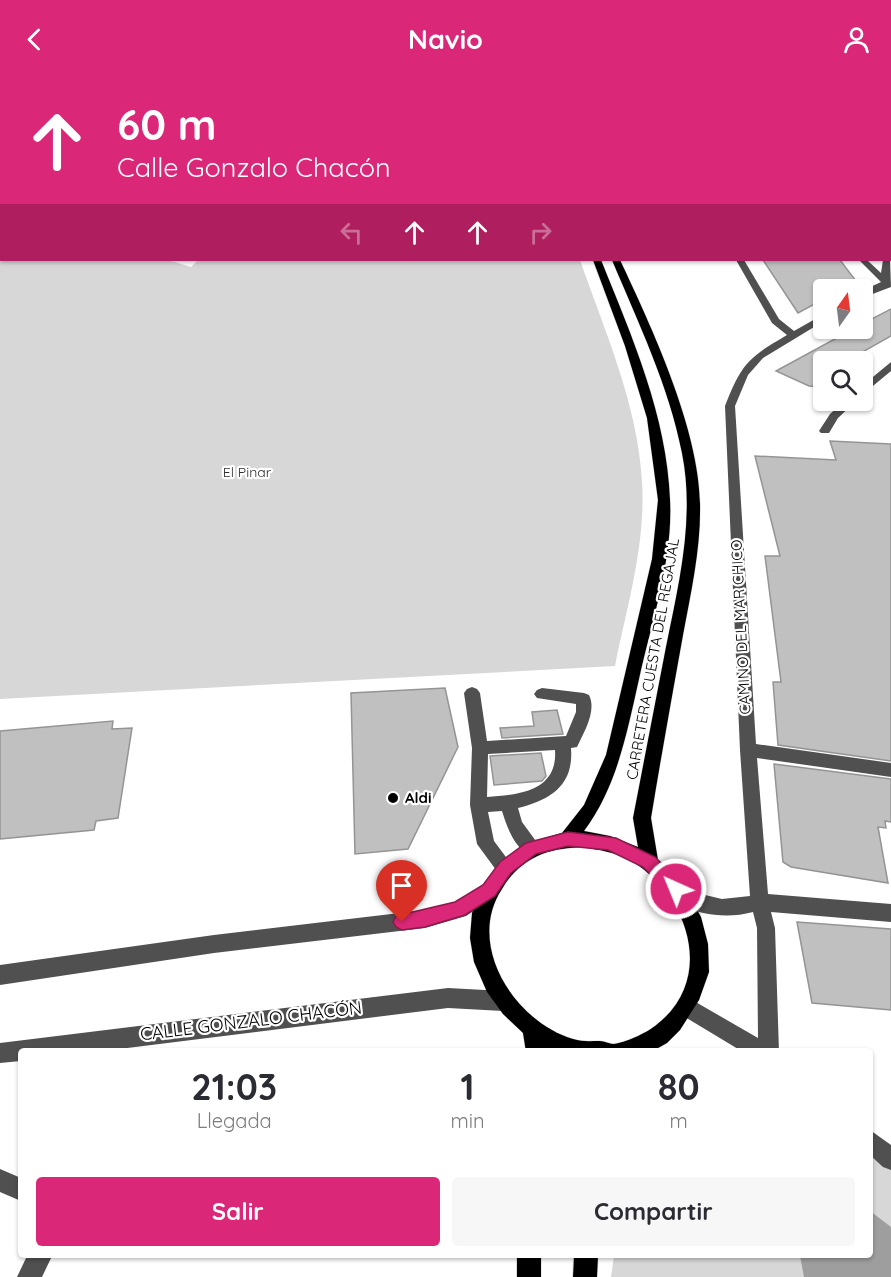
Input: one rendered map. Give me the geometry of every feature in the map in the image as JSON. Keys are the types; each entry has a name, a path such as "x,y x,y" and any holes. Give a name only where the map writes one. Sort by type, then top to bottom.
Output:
{"main road":[{"name":"CARRETERA CUESTA DEL REGAJAL","path":"568,839 590,810 614,755 659,559 664,500 653,418 630,346 597,261"},
{"name":"CARRETERA CUESTA DEL REGAJAL","path":"616,261 652,345 679,419 688,454 694,504 689,564 642,818 649,862"},
{"path":"571,1048 533,1030 503,1001 488,974 480,945 481,917 489,891 506,868 532,848 568,839 610,843 649,862 668,879 684,899 698,934 699,972 687,1007 669,1028 645,1044 632,1048"},
{"path":"533,1030 535,1048"},
{"path":"529,1277 530,1258"},
{"path":"585,1277 586,1258"}],"street":[{"path":"741,261 775,321 783,329 794,334"},
{"path":"864,261 881,278 890,283"},
{"path":"885,261 885,271 890,283"},
{"path":"873,290 890,283"},
{"name":"CAMINO DEL MAR CHICO","path":"769,1048 766,928 760,902 748,750 730,406 743,374 759,356 813,323"},
{"path":"873,382 891,365"},
{"path":"825,431 840,411"},
{"path":"472,693 480,747 478,805 486,844 506,868"},
{"path":"480,747 571,742 584,712 584,699 542,694"},
{"path":"478,805 508,804 538,794 553,785 563,766 563,743"},
{"path":"748,750 891,770"},
{"path":"508,804 515,826 532,848"},
{"path":"0,975 214,944 425,919 459,909 489,891"},
{"path":"684,899 718,910 760,902 891,913"},
{"name":"CALLE GONZALO CHACÓN","path":"65,1048 117,1044 448,998 503,1001"},
{"path":"687,1007 756,1048"},
{"name":"CALLE GONZALO CHACÓN","path":"0,1053 18,1052"},
{"path":"873,1144 891,1159"},
{"path":"0,1180 18,1189"},
{"path":"29,1277 39,1258"}],"green space":[{"name":"El Pinar","path":"0,261 171,261 191,267 197,261 580,261 627,397 639,453 642,482 638,552 615,666 0,699"},
{"path":"873,1156 891,1168 891,1277 611,1277 614,1258 873,1258"}],"shaded area":[{"path":"873,1213 891,1227 891,1277 804,1277 800,1258 873,1258"}],"building":[{"path":"764,261 841,261 854,279 813,279 813,305 798,313"},
{"path":"891,309 891,336 864,351 813,351 813,386 776,371 835,339 873,339 873,318"},
{"path":"830,441 891,444 891,761 778,745 773,682 781,682 765,556 780,556 755,456 836,460"},
{"name":"Aldi","path":"445,688 458,747 408,849 355,854 351,693"},
{"path":"557,710 563,734 502,738 500,728 534,726 532,712"},
{"path":"113,721 112,729 132,728 118,818 96,821 94,830 0,839 0,731"},
{"path":"541,753 546,776 542,781 494,785 490,756"},
{"path":"774,764 891,779 891,822 885,821 886,828 878,827 888,883 791,867 783,862"},
{"path":"797,922 891,929 891,1010 812,1003"}],"place":[{"name":"Aldi","path":"393,798"}],"route":[{"path":"402,922 425,919 459,909 489,891 506,868 532,848 568,839 610,843 649,862 676,889"}]}
